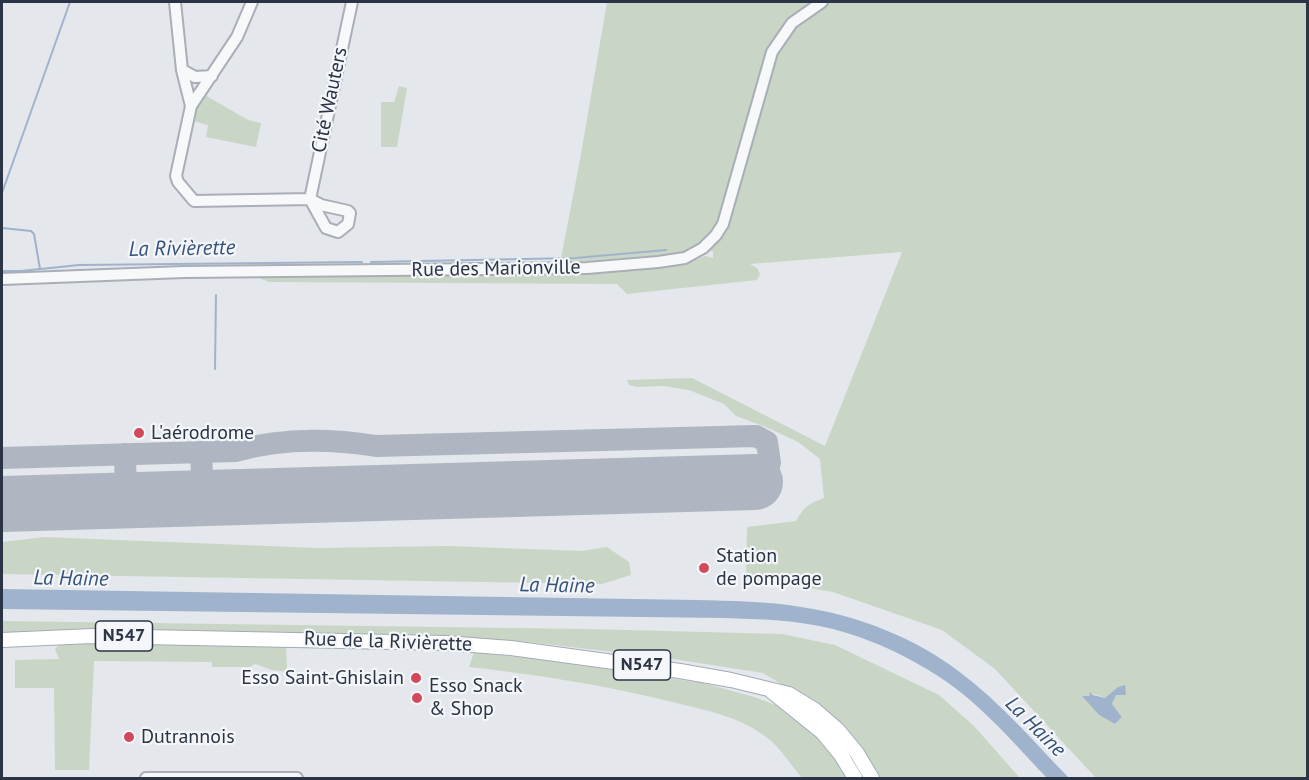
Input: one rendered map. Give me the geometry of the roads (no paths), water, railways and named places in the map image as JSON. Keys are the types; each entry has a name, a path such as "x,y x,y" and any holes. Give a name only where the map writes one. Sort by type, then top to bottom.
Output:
{"main road":[{"name":"Rue de la Rivièrette","path":"2,640 92,636 454,643 521,649 681,671 730,680 771,691"},
{"name":"N547","path":"771,691 822,732 841,755 855,778"},
{"name":"N547","path":"771,691 789,694 826,719 852,747 872,778"}],"street":[{"name":"Cité Wauters","path":"176,2 182,70 191,106 176,179 191,199 197,201 309,200 352,2"},
{"path":"191,106 237,37 252,2"},
{"name":"Rue des Marionville","path":"2,279 184,272 567,269 685,258 710,242 723,224 772,51 792,23 822,2"},
{"path":"182,70 195,77 212,76"},
{"path":"146,778 297,778"}],"water":[{"path":"2,589 722,601 788,605 822,611 885,630 944,660 990,697 1069,778 1047,778 980,709 940,677 887,648 851,634 819,626 778,620 723,618 2,609"},
{"path":"1125,685 1126,695 1116,695 1112,704 1122,717 1115,724 1099,715 1082,696 1089,696 1090,692 1105,698 1118,687"}],"waterway":[{"path":"2,193 70,2"},
{"path":"2,228 31,231 34,234 40,269"},
{"name":"La Rivièrette","path":"371,262 575,258 666,250"},
{"name":"La Rivièrette","path":"2,271 79,265 362,262"},
{"path":"215,369 216,295"}],"place":[{"name":"L'aérodrome","path":"139,433"},
{"name":"Station de pompage","path":"704,568"},
{"name":"Esso Saint-Ghislain","path":"416,678"},
{"name":"Esso Snack & Shop","path":"417,698"},
{"name":"Dutrannois","path":"129,737"}],"water label":[{"name":"La Haine","path":"71,579"},
{"name":"La Haine","path":"557,586"},
{"name":"La Haine","path":"1035,727"}]}
